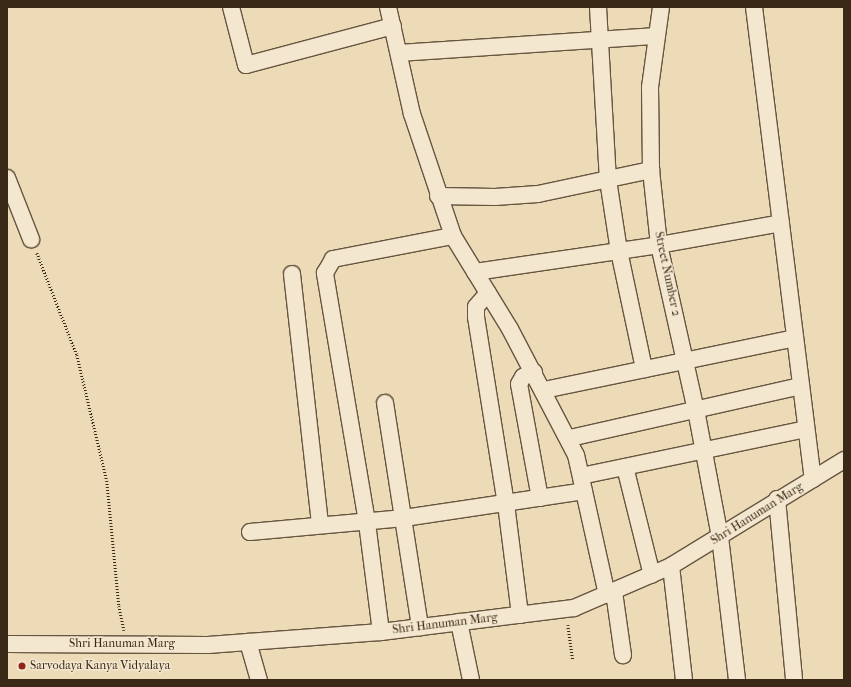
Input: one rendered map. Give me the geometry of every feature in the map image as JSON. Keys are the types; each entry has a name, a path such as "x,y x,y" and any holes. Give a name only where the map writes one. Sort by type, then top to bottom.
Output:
{"street":[{"path":"231,7 246,64 393,26"},
{"path":"388,7 412,114 438,196 453,236 534,372 570,438 610,594 623,655"},
{"path":"598,7 608,180 619,251 644,369"},
{"name":"Street Number 2","path":"661,7 650,87 651,170 659,245 686,361 720,537 737,680"},
{"path":"754,7 813,479"},
{"path":"399,53 656,36"},
{"path":"438,196 495,197 538,194 651,170"},
{"path":"7,178 31,239"},
{"path":"475,272 659,245 781,223"},
{"path":"381,632 367,522 324,273 327,264 333,259 453,236"},
{"path":"292,274 320,524"},
{"path":"488,293 476,307 476,317 506,504 520,615"},
{"path":"544,390 795,338"},
{"path":"534,372 523,377 519,384 540,498"},
{"path":"570,438 801,386"},
{"path":"385,403 420,627"},
{"path":"250,532 320,524 367,522 404,518 540,498 624,467 806,429"},
{"name":"Shri Hanuman Marg","path":"7,644 248,642 381,632 565,609 610,594 671,566 720,537 777,499 844,460"},
{"path":"624,467 652,575"},
{"path":"777,499 794,680"},
{"path":"671,566 684,680"},
{"path":"459,622 471,680"},
{"path":"248,642 259,680"}],"path":[{"path":"31,239 77,356 107,481 119,606 127,644"},
{"path":"565,609 573,660"}],"place":[{"name":"Sarvodaya Kanya Vidyalaya","path":"22,666"}]}
